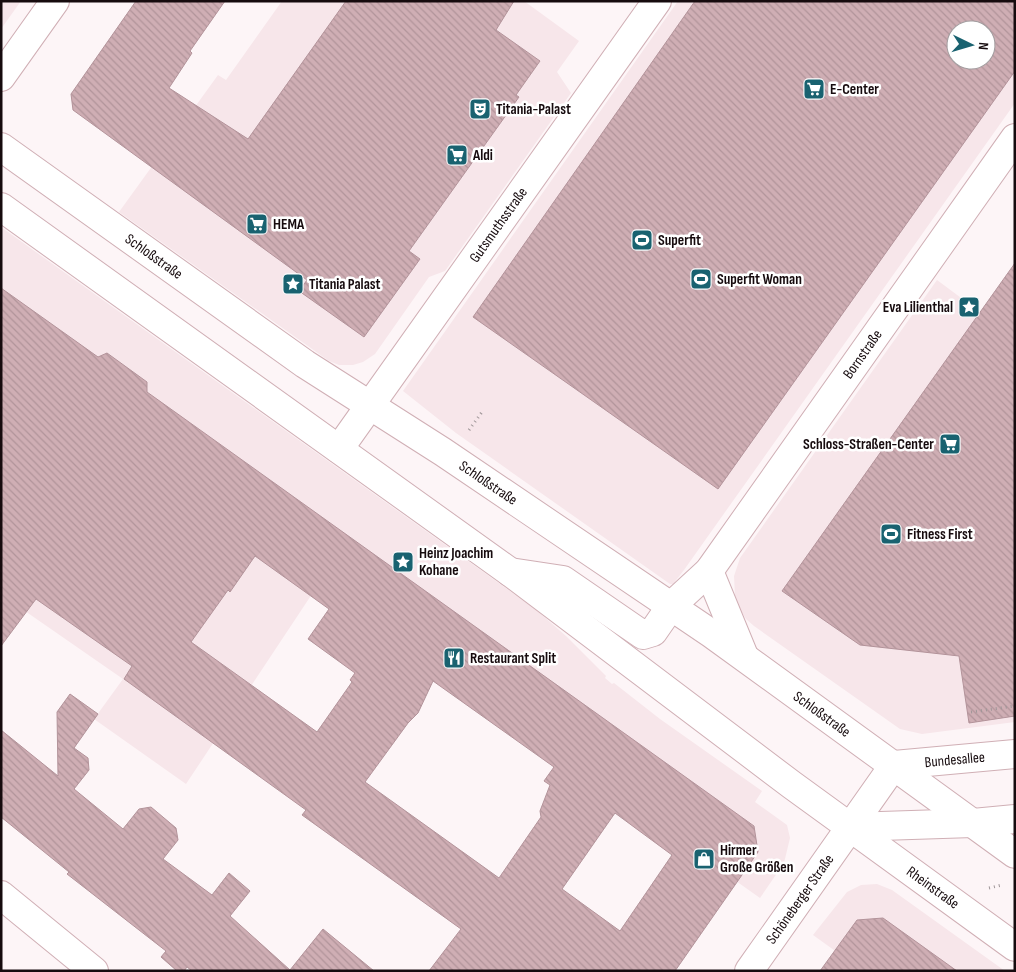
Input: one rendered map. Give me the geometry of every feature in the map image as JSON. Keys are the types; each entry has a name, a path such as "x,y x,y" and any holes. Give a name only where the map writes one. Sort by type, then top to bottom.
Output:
{"street":[{"path":"1,77 55,1"},
{"name":"Gutsmuthsstraße","path":"339,449 656,1"},
{"name":"Bornstraße","path":"510,572 563,580 643,635 653,632 671,606 709,571 1015,138"},
{"name":"Schloßstraße","path":"1,146 305,364 744,656 973,823"},
{"path":"1,208 510,572 850,827 973,823 1015,818"},
{"path":"709,571 744,656"},
{"name":"Bundesallee","path":"894,765 1015,754"},
{"name":"Schöneberger Straße","path":"749,971 894,765"},
{"path":"973,823 1015,854"},
{"name":"Rheinstraße","path":"850,827 1015,947"},
{"path":"1,895 94,971"}],"path":[{"path":"466,435 482,412"},
{"path":"971,712 1015,706"},
{"path":"985,888 1010,883"}],"shaded area":[{"path":"1,1 21,1 1,29"},
{"name":"Titania-Palast","path":"282,1 524,1 579,41 557,72 571,93 445,271 429,277 375,354 363,362 353,365 339,365 329,361 119,212 218,75 226,80"},
{"path":"678,1 1015,1 1015,103 673,584 670,584 456,433 403,391"},
{"path":"1,227 535,609 566,636 612,684 614,683 660,719 762,791 755,802 787,825 790,838 784,863 760,898 318,585 186,784 94,719 123,679 12,602 1,598"},
{"path":"937,280 1015,338 1015,722 922,734 900,729 754,626 746,619 738,606 735,596 734,576 740,558"},
{"path":"877,884 892,890 1005,971 863,971 813,935 847,892 861,885"}],"building":[{"name":"Titania-Palast","path":"136,1 225,1 190,51 192,53 169,88 248,139 346,1 514,1 496,30 540,61 516,95 519,97 409,251 420,259 364,337 299,291 307,280 73,110 71,94"},
{"path":"695,1 1015,1 1015,71 718,489 473,317"},
{"name":"Schloss-Straßen-Center","path":"1015,263 1015,716 969,723 959,656 860,645 782,591"},
{"path":"1,288 98,357 107,353 147,382 147,392 754,826 758,852 675,971 429,971 461,929 302,815 306,810 124,679 132,666 36,599 1,646","holes":["255,556 329,609 308,639 355,673 350,680 352,682 317,732 191,642","433,681 554,767 544,781 550,785 540,811 541,817 499,878 365,782 408,723 418,713","615,813 672,855 620,931 562,889"]},
{"path":"70,694 98,714 74,748 88,758 89,770 74,789 123,829 139,809 151,807 176,828 178,840 163,859 212,895 229,873 250,891 230,916 290,970 323,929 374,971 192,971 187,967 184,971 177,971 161,957 166,951 67,874 69,872 1,817 1,730 58,776 57,712"},
{"path":"883,918 957,971 820,971 857,920"}],"place":[{"name":"E-Center","path":"814,89"},
{"name":"Titania-Palast","path":"480,109"},
{"name":"Aldi","path":"457,155"},
{"name":"HEMA","path":"257,224"},
{"name":"Superfit","path":"642,240"},
{"name":"Superfit Woman","path":"701,279"},
{"name":"Titania Palast","path":"293,284"},
{"name":"Eva Lilienthal","path":"969,307"},
{"name":"Schloss-Straßen-Center","path":"950,444"},
{"name":"Fitness First","path":"891,534"},
{"name":"Heinz Joachim Kohane","path":"403,562"},
{"name":"Restaurant Split","path":"454,658"},
{"name":"Hirmer Große Größen","path":"704,859"}]}
